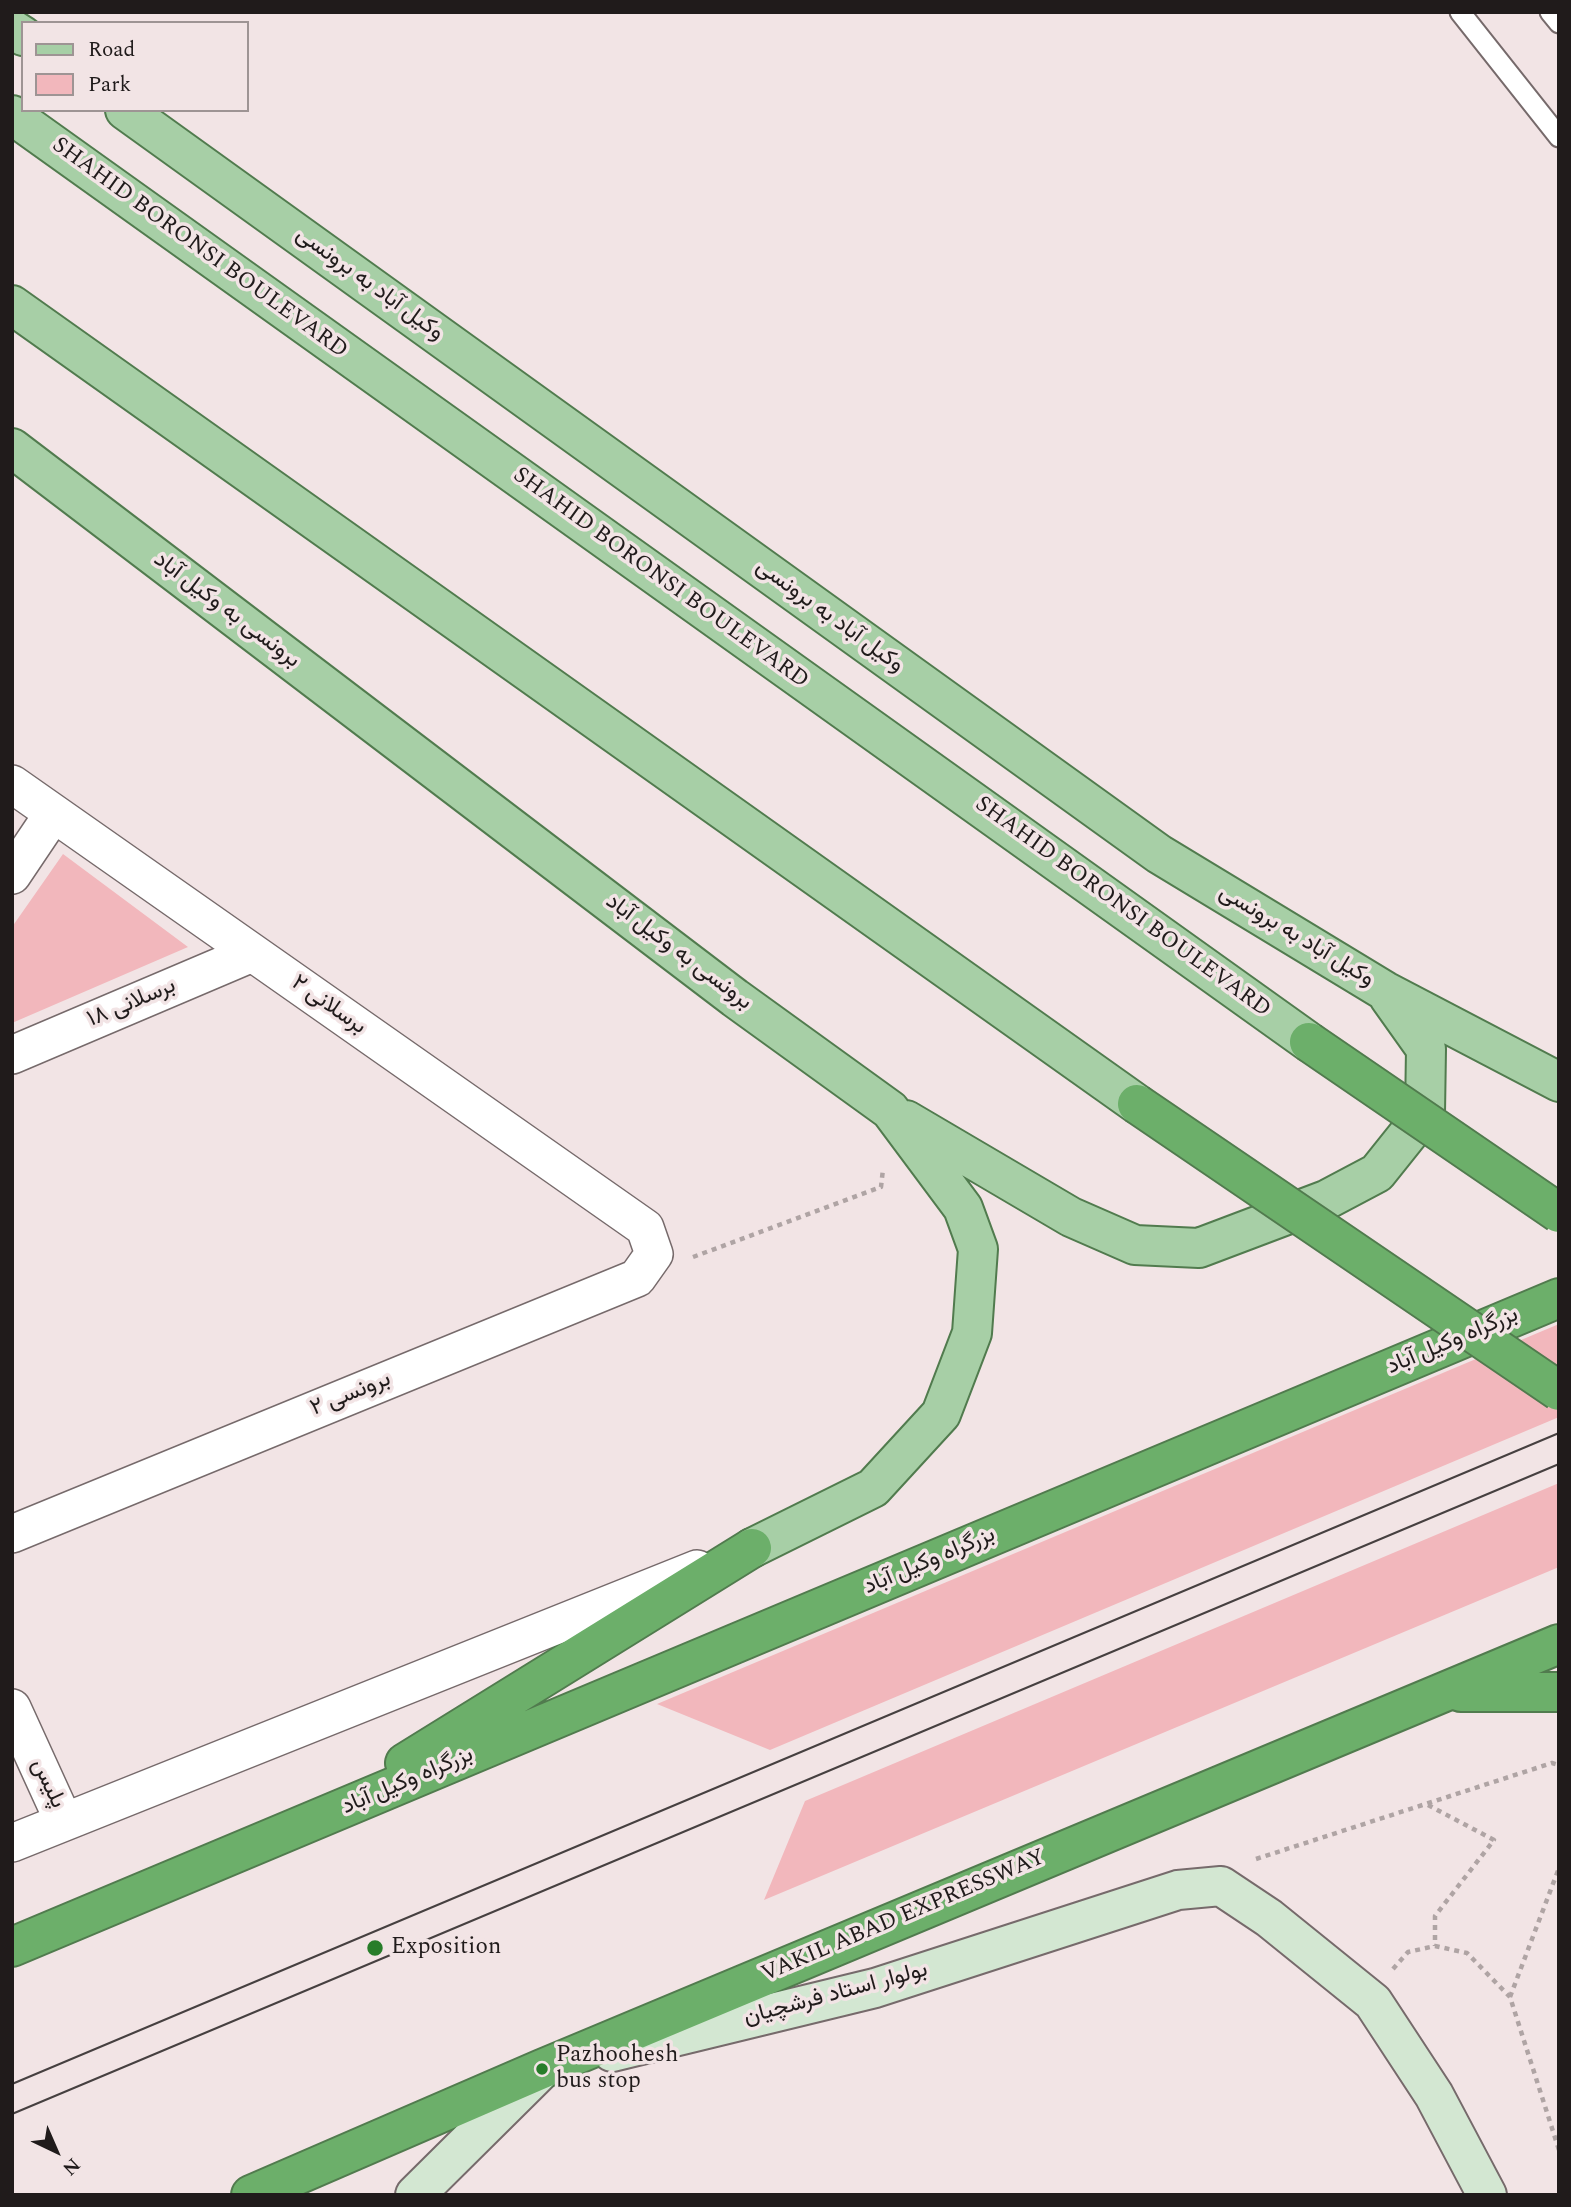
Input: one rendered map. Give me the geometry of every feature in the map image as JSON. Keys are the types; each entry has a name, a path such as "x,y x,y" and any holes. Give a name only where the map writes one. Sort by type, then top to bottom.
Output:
{"highway":[{"path":"1309,1042 1559,1213"},
{"path":"1137,1104 1559,1391"},
{"name":"بزرگراه وکیل آباد","path":"302,1827 1559,1298"},
{"path":"12,1947 302,1827 752,1548"},
{"name":"VAKIL ABAD EXPRESSWAY","path":"251,2195 542,2069 1559,1644"},
{"path":"1444,1692 1559,1692"}],"main road":[{"name":"وکیل آباد به برونسی","path":"128,112 1159,854 1385,990 1559,1082"},
{"name":"SHAHID BORONSI BOULEVARD","path":"12,115 1309,1042"},
{"path":"12,305 1137,1104"},
{"name":"برونسی به وکیل آباد","path":"12,448 724,989 890,1110 963,1208 978,1249 972,1334 941,1414 873,1488 752,1548"},
{"path":"890,1110 1070,1217 1135,1245 1199,1248 1326,1200 1377,1173 1425,1113 1426,1049 1385,990"}],"street":[{"name":"برسلانی ۲","path":"12,784 645,1228 654,1254 637,1278"},
{"path":"12,875 54,814"},
{"name":"برسلانی ۱۸","path":"12,1055 252,953"},
{"name":"برونسی ۲","path":"12,1534 637,1278"},
{"path":"12,1843 752,1548"},
{"name":"پلیس","path":"12,1708 64,1822"},
{"path":"1221,1886 1269,1918 1373,2002 1433,2095 1487,2195"},
{"name":"بولوار استاد فرشچیان","path":"542,2069 875,1988 1178,1890 1221,1886"},
{"path":"415,2195 542,2069"}],"lane":[{"path":"1460,12 1559,136"},
{"path":"1550,12 1559,23"}],"path":[{"path":"637,1278 881,1187 890,1110"},
{"path":"1221,1886 1224,1869 1552,1763 1559,1765"},
{"path":"1426,1804 1494,1840 1435,1916 1436,1946"},
{"path":"1510,1997 1559,1868"},
{"path":"1373,2002 1388,1974 1408,1952 1436,1946 1468,1953 1510,1997 1559,2150"}],"green space":[{"path":"63,854 188,947 12,1023 12,927"},
{"path":"1559,1324 1559,1417 770,1750 657,1704"},
{"path":"1559,1483 1559,1567 764,1900 805,1801"}],"tram line":[{"path":"12,2084 1559,1433"},
{"path":"12,2114 1559,1464"}],"place":[{"name":"Exposition","path":"375,1948"},
{"name":"Pazhoohesh bus stop","path":"542,2069"}]}
